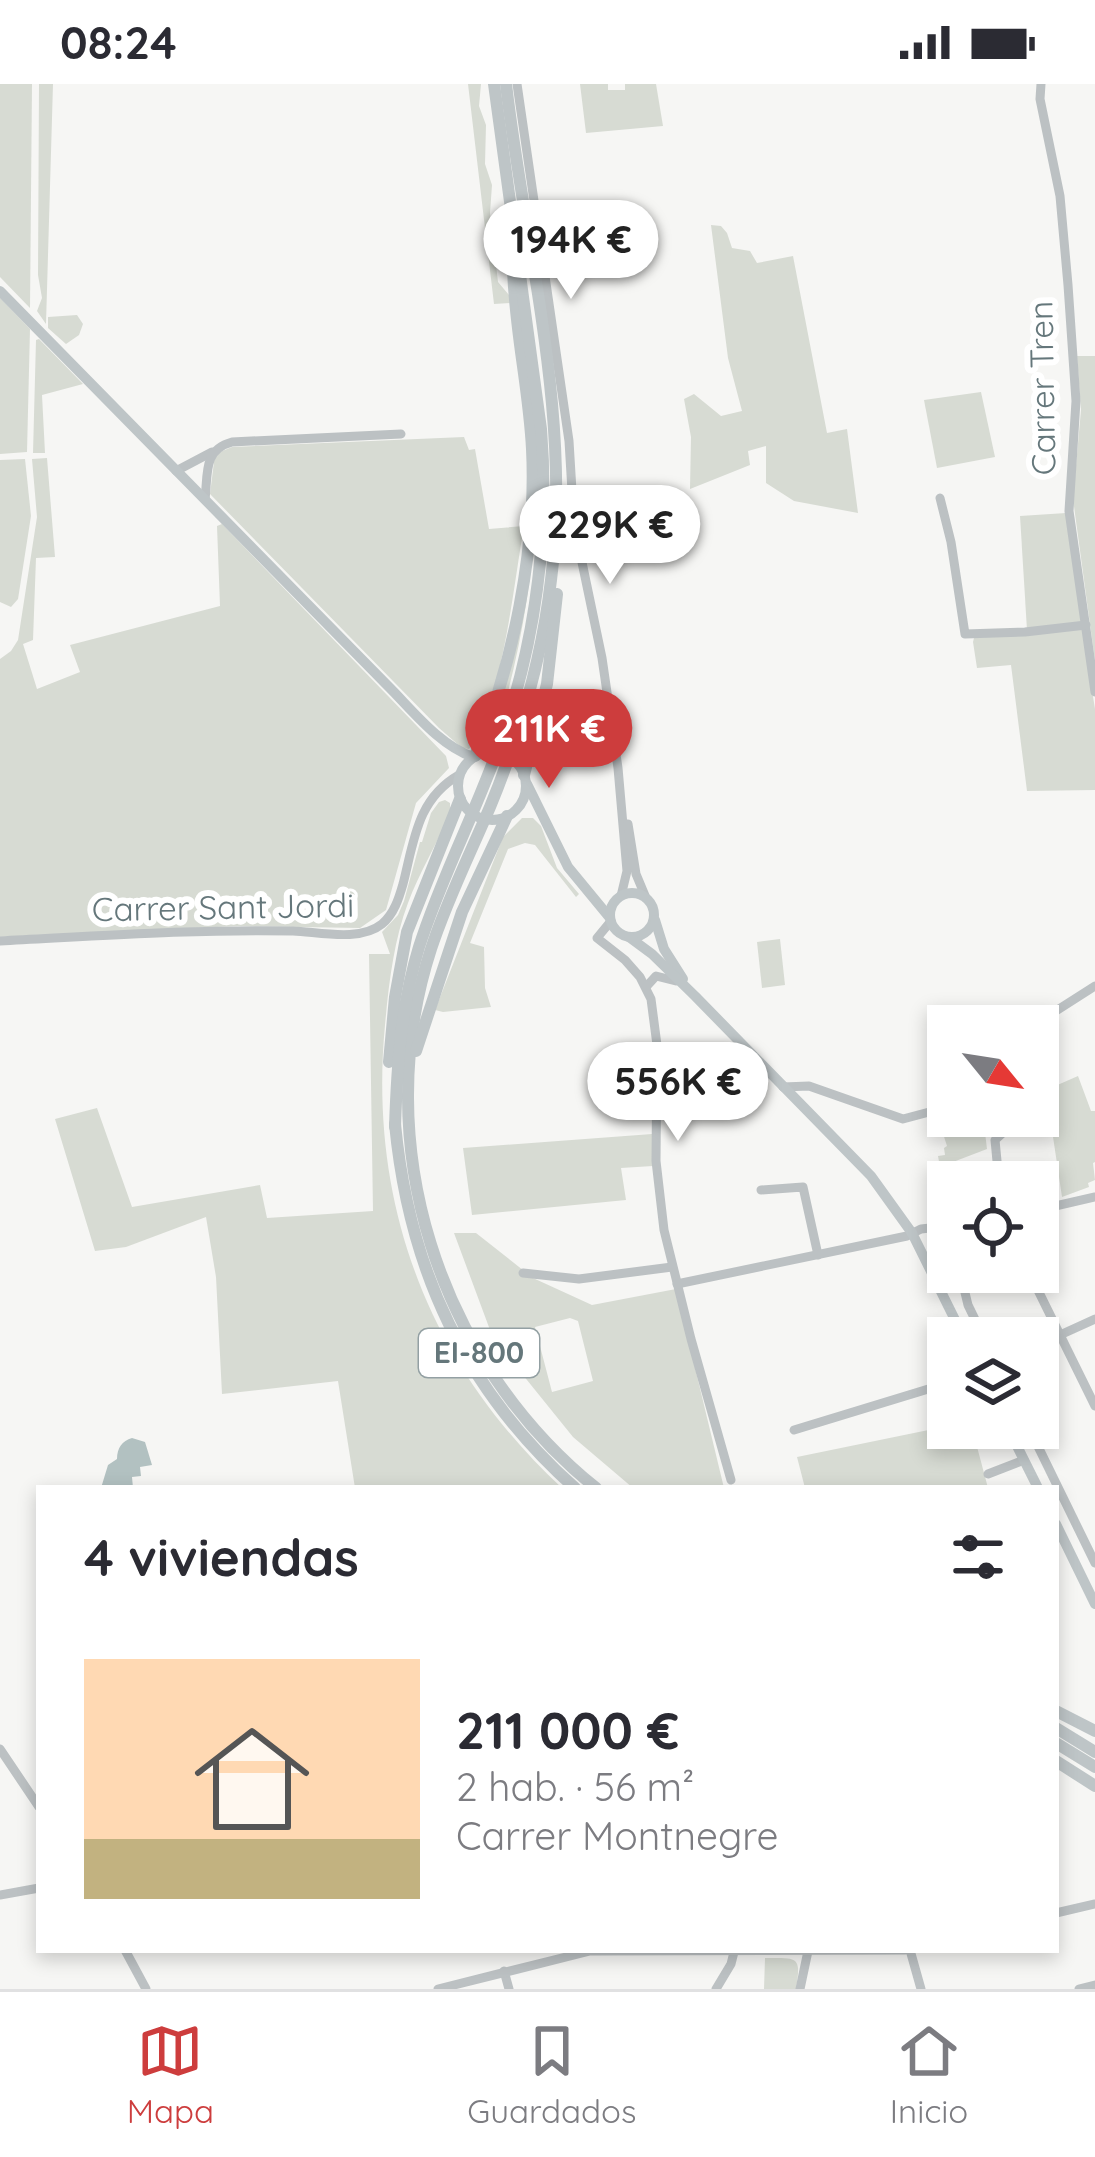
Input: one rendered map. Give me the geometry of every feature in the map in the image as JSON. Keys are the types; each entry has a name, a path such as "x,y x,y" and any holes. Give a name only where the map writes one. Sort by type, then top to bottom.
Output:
{"highway":[{"name":"EI-800","path":"494,84 537,388 544,466 539,576 507,726 412,969 400,1032 395,1127 408,1215 443,1315 504,1414 572,1485"},
{"name":"EI-800","path":"506,84 551,394 556,531 531,688 505,769 432,948 418,999 408,1081 409,1134 424,1226 455,1309 514,1406 593,1485"},
{"path":"479,755 504,671 531,516 532,447 513,292 513,223"},
{"path":"522,773 550,662 559,582 556,531"},
{"path":"395,1127 389,1056 400,964 421,893 462,801"},
{"path":"408,1081 462,912 505,816"},
{"path":"1059,1713 1095,1731"},
{"path":"1059,1730 1095,1751"},
{"path":"1059,1744 1095,1767"},
{"path":"1059,1763 1095,1786"}],"main road":[{"path":"0,291 441,738 458,751 502,753 522,773 559,851 617,931 652,954 871,1177 912,1233 954,1317"},
{"path":"441,738 460,774 462,801 477,817 530,810 547,821"},
{"path":"460,774 479,755"},
{"path":"505,816 525,795 522,773"},
{"path":"584,886 597,893 620,897 634,893 646,898 664,949 695,996"},
{"path":"611,919 612,907 620,897"},
{"path":"628,937 650,929 654,915"},
{"path":"1018,1449 1036,1485"},
{"path":"1059,1530 1095,1604"}],"street":[{"path":"517,84 569,441 574,524 602,658 624,817 646,898"},
{"name":"Carrer Tren","path":"1041,84 1060,196 1068,285 1076,401 1070,511 1095,692"},
{"path":"176,471 232,442 400,434"},
{"path":"205,500 212,452"},
{"path":"940,498 965,634 1085,625"},
{"name":"Carrer Sant Jordi","path":"0,941 190,931 345,934 373,930 397,903 420,819 430,800 460,774"},
{"path":"430,800 446,792 462,801"},
{"path":"620,897 627,871 624,817"},
{"path":"611,919 597,938 625,960"},
{"path":"628,937 616,946 646,987 653,1014 657,1182 672,1268 731,1480"},
{"path":"646,987 660,975 682,984"},
{"path":"1059,1009 1095,986"},
{"path":"783,1087 809,1086 903,1119 927,1113"},
{"path":"761,1190 803,1187 818,1255"},
{"path":"1059,1205 1095,1197"},
{"path":"677,1284 927,1228"},
{"path":"523,1273 579,1279 672,1268"},
{"path":"1039,1293 1095,1406"},
{"path":"1060,1335 1095,1319"},
{"path":"794,1430 927,1389"},
{"path":"1039,1449 1057,1485"},
{"path":"988,1474 1024,1460"},
{"path":"1059,1489 1095,1563 1081,1574"},
{"path":"0,1748 36,1802"},
{"path":"0,1770 13,1768"},
{"path":"0,1895 36,1889"},
{"path":"1059,1912 1095,1904"},
{"path":"127,1953 146,1989"},
{"path":"438,1989 582,1953"},
{"path":"716,1989 734,1953"},
{"path":"800,1989 808,1953"},
{"path":"906,1953 921,1989"},
{"path":"505,1971 509,1989"},
{"path":"1079,1989 1095,1985"}],"shaded area":[{"path":"0,84 32,84 30,308 0,277"},
{"path":"39,84 53,84 46,324 37,311 42,298 38,275"},
{"path":"468,84 481,84 479,106 486,125 485,164 492,185 490,213 498,282 512,303 494,304"},
{"path":"580,84 608,84 608,90 625,90 625,84 656,84 663,126 586,133"},
{"path":"711,225 721,226 732,248 750,251 757,263 793,256 827,433 847,429 858,513 794,501 766,483 766,446 748,451 750,465 690,489 691,437 684,399 694,394 721,416 742,411 728,358"},
{"path":"0,298 30,329 27,452 0,454"},
{"path":"77,315 83,324 79,335 66,344 48,328 48,317"},
{"path":"36,340 83,384 42,395 45,453 33,453"},
{"path":"1077,356 1095,356 1095,661 1073,499 1081,410"},
{"path":"981,392 995,457 937,468 924,400"},
{"path":"464,437 469,450 475,449 489,529 524,526 498,672 469,749 439,728 210,494 215,454 232,447"},
{"path":"47,458 55,557 36,558 33,640 23,644 37,689 80,672 70,645 220,606 217,526 222,524 446,756 449,768 416,803 386,910 360,928 238,926 0,937 0,659 18,640 37,517 32,459"},
{"path":"25,459 31,516 18,599 11,607 0,602 0,460"},
{"path":"537,472 526,606 495,738 489,736 500,699"},
{"path":"1066,513 1082,622 1027,630 1020,516"},
{"path":"1082,629 1095,709 1095,790 1027,791 1011,665 977,668 974,638"},
{"path":"439,802 450,803 450,813 408,903 393,962 382,1092 387,1156 398,1218 417,1278 443,1335 476,1389 559,1485 355,1485 338,1381 222,1394 216,1277 206,1217 126,1247 95,1251 55,1119 97,1108 132,1207 260,1185 267,1218 373,1211 369,954 390,954 382,932 398,915 420,842"},
{"path":"522,818 533,818 541,826 557,868 579,894 576,897 535,845 508,849 470,943 484,947 485,988 491,1007 435,1010 503,837"},
{"path":"780,939 785,985 762,988 757,942"},
{"path":"1078,1076 1095,1111 1095,1180 1062,1197 1053,1137 1059,1137 1059,1084"},
{"path":"652,1134 653,1166 621,1168 626,1200 472,1215 463,1148"},
{"path":"944,1137 986,1137 987,1149 956,1161 939,1161 947,1146"},
{"path":"454,1233 476,1233 533,1278 592,1305 676,1289 723,1485 629,1485 573,1437 493,1338","holes":["570,1318 578,1321 593,1381 552,1392 535,1327"]},
{"path":"927,1430 927,1449 978,1449 987,1485 804,1485 797,1457"},
{"path":"132,1438 145,1442 152,1465 140,1467 141,1476 132,1477 133,1485 102,1485 108,1465 117,1459 123,1443"},
{"path":"765,1958 795,1961 796,1989 764,1989"}]}
